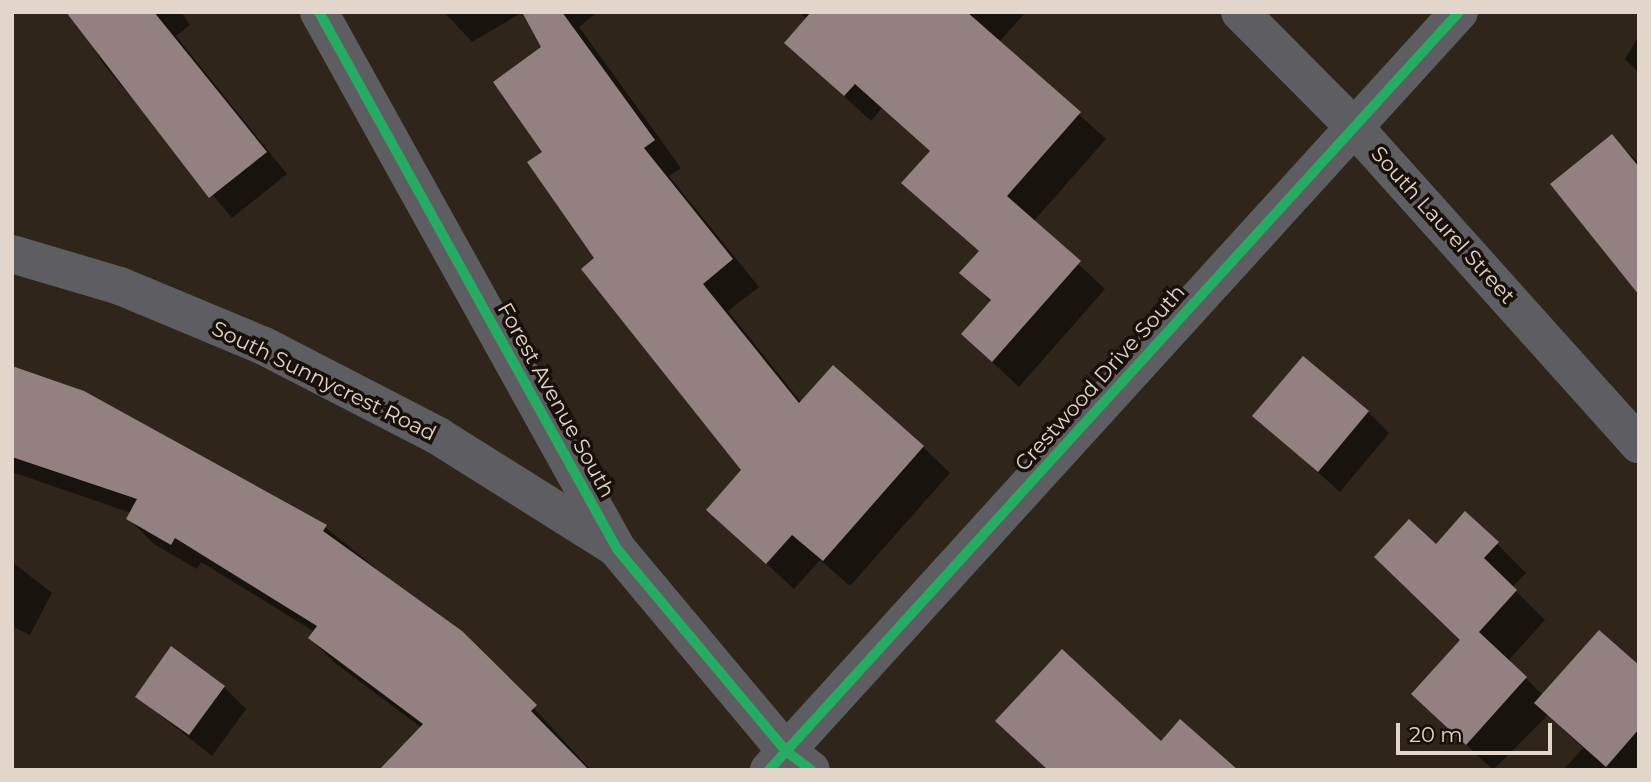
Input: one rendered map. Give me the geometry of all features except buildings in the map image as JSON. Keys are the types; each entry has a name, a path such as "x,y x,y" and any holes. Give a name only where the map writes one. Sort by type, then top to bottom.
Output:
{"street":[{"name":"Forest Avenue South","path":"319,12 617,548 790,765"},
{"name":"South Laurel Street","path":"1240,12 1355,128 1639,444"},
{"name":"Crestwood Drive South","path":"790,765 1459,12"},
{"name":"South Sunnycrest Road","path":"12,254 120,286 264,346 438,436 617,548"}],"cycle path":[{"path":"319,12 617,549 786,751 811,770"},
{"path":"769,770 1459,12"}]}
